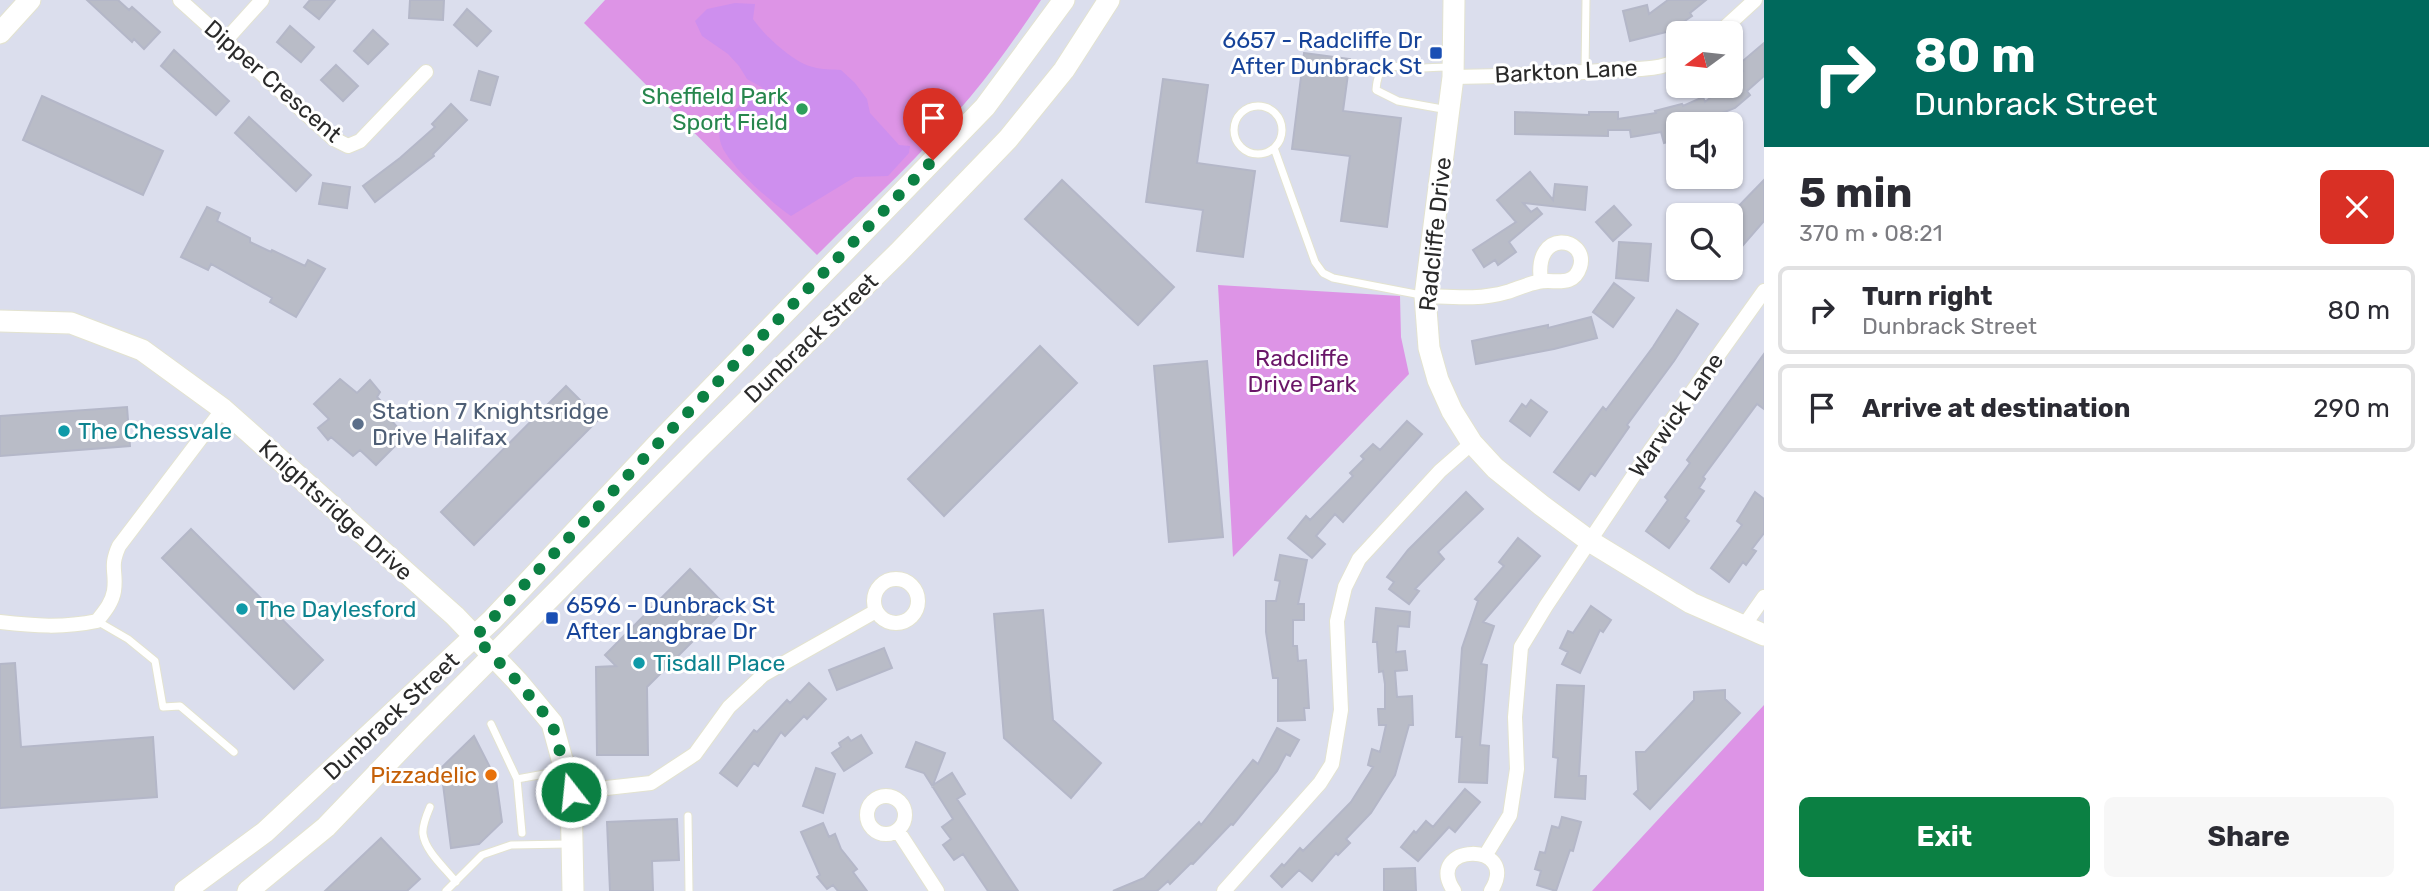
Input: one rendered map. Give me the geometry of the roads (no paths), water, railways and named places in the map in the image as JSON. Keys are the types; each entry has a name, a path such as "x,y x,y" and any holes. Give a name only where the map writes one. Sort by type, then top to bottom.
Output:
{"main road":[{"path":"0,33 30,0"},
{"name":"Dunbrack Street","path":"185,891 265,832 475,637 667,434 985,107 1064,0"},
{"name":"Dunbrack Street","path":"248,891 326,827 701,446 898,253 1008,139 1064,70 1110,0"},
{"name":"Radcliffe Drive","path":"1454,0 1453,72 1425,296 1429,348 1438,380 1452,411 1472,443 1513,483 1591,542 1691,603 1764,635"},
{"name":"Knightsridge Drive","path":"0,321 71,323 142,350 223,409 455,616 518,682 552,723 571,792 573,891"}],"street":[{"name":"Dipper Crescent","path":"180,0 334,139 348,146 360,141 426,72"},
{"path":"225,41 262,0"},
{"path":"1732,21 1755,0"},
{"name":"Barkton Lane","path":"1453,72 1585,72 1666,65"},
{"path":"1425,296 1470,298 1505,293 1541,281"},
{"name":"Warwick Lane","path":"1485,856 1510,815 1517,769 1515,717 1521,647 1651,448 1764,291"},
{"path":"0,622 41,627 97,621 107,608 114,591 112,561 119,546 223,409"},
{"path":"1224,891 1304,801 1332,764 1341,710 1337,621 1345,587 1360,559 1440,471 1472,443"},
{"path":"1743,627 1764,597"},
{"path":"571,792 651,783 695,754 729,707 763,675 876,611"},
{"path":"898,831 937,891"},
{"path":"1454,891 1449,873 1456,859 1470,852 1485,856 1495,868 1496,876 1491,891"}],"lane":[{"path":"1585,72 1586,0"},
{"path":"1449,110 1398,101 1384,95 1376,90 1377,77 1383,69 1392,65 1453,72"},
{"path":"1264,106 1277,114 1282,136 1274,148 1260,154 1240,146 1234,132 1242,111 1249,107 1264,106"},
{"path":"1274,148 1315,262 1323,273 1333,278 1425,296"},
{"path":"97,621 128,639 155,661 163,707 180,706 234,752"},
{"path":"491,724 517,779 522,833"},
{"path":"517,779 565,770"},
{"path":"430,807 423,834 430,849 456,882"},
{"path":"688,816 689,891"},
{"path":"446,891 482,855 511,845 572,844"}],"place":[{"name":"6657 - Radcliffe Dr After Dunbrack St","path":"1436,53"},
{"name":"Sheffield Park Sport Field","path":"802,109"},
{"name":"Station 7 Knightsridge Drive Halifax","path":"358,424"},
{"name":"The Chessvale","path":"64,431"},
{"name":"The Daylesford","path":"242,609"},
{"name":"6596 - Dunbrack St After Langbrae Dr","path":"552,618"},
{"name":"Tisdall Place","path":"639,663"},
{"name":"Pizzadelic","path":"491,775"}],"park label":[{"name":"Radcliffe Drive Park","path":"1302,371"}]}
